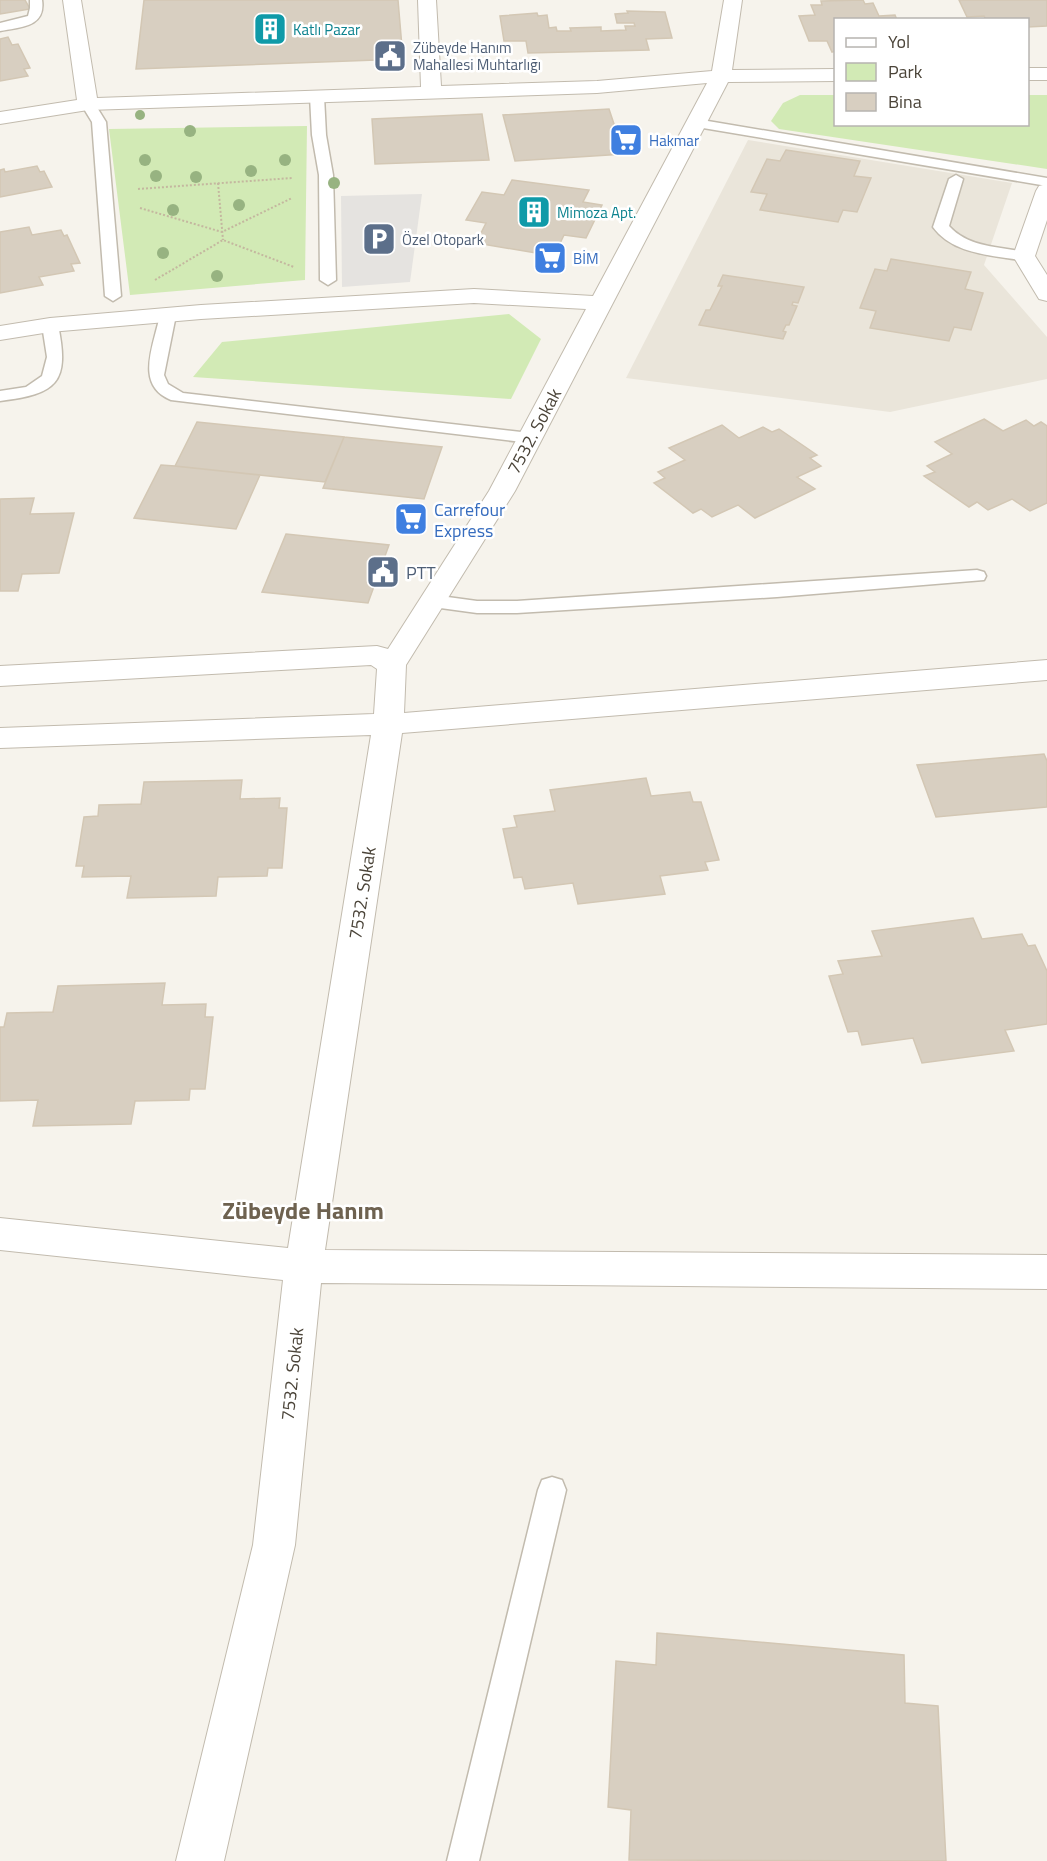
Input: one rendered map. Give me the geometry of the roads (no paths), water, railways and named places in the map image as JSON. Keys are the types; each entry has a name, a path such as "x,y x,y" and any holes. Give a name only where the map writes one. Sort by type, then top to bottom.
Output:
{"street":[{"path":"72,0 88,104"},
{"path":"427,0 431,92"},
{"name":"7532. Sokak","path":"200,1861 274,1545 304,1266 388,724 392,664 502,491 696,123 720,76 733,0"},
{"path":"1029,74 1047,74"},
{"path":"0,118 88,104 597,87 720,76 834,75"},
{"path":"1047,190 1024,256 1047,294"},
{"path":"0,333 50,325 168,315 474,296 602,303"},
{"path":"0,676 377,655 392,664"},
{"path":"0,738 388,724 1047,670"},
{"path":"0,1234 304,1266 1047,1272"}],"lane":[{"path":"0,27 27,22 35,18 38,10 36,0"},
{"path":"317,96 319,135 326,178 328,280"},
{"path":"88,104 99,122 113,296"},
{"path":"696,123 1047,183"},
{"path":"956,179 942,227 946,234 965,245 1024,256"},
{"path":"168,315 156,375 158,383 164,390 182,398 530,438"},
{"path":"0,396 31,391 42,386 53,376 55,370 50,325"},
{"path":"432,602 477,607 517,607 978,576"},
{"path":"463,1861 552,1490"}],"place":[{"name":"Katlı Pazar","path":"270,29"},
{"name":"Zübeyde Hanım Mahallesi Muhtarlığı","path":"390,56"},
{"name":"Hakmar","path":"626,140"},
{"name":"Mimoza Apt.","path":"534,212"},
{"name":"Özel Otopark","path":"379,239"},
{"name":"BİM","path":"550,258"},
{"name":"Carrefour Express","path":"411,519"},
{"name":"PTT","path":"383,572"}],"district":[{"name":"Zübeyde Hanım","path":"303,1210"}]}
